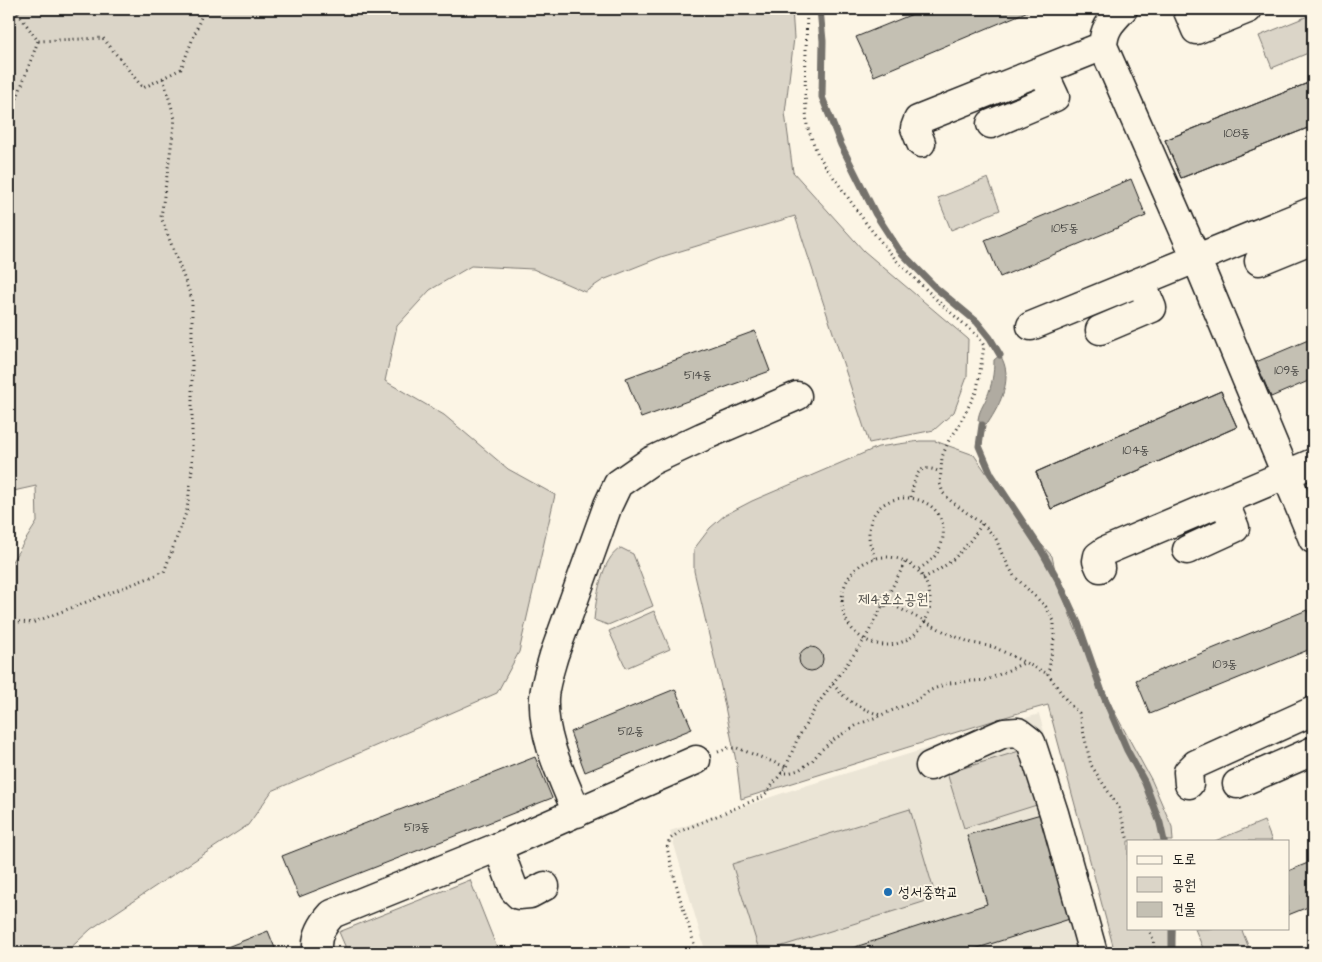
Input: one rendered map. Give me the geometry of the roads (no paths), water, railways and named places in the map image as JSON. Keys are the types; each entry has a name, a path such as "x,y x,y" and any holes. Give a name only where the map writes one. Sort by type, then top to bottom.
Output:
{"lane":[{"path":"1123,9 1109,24 1104,35 1103,46 1196,258 1313,539"},
{"path":"1187,9 1196,30 1248,9"},
{"path":"921,143 915,128 918,120 1103,46"},
{"path":"991,124 1055,97 1044,71"},
{"path":"1031,326 1313,211"},
{"path":"1259,261 1313,239"},
{"path":"1100,330 1152,308 1141,281"},
{"path":"577,813 546,730 544,697 554,655 608,505 613,476 652,461 797,396"},
{"path":"1100,568 1097,561 1098,556 1105,551 1313,463"},
{"path":"1186,550 1235,528 1224,501"},
{"path":"1190,784 1188,772 1196,764 1313,711"},
{"path":"930,766 1004,733 1018,732 1031,742 1054,813 1093,953"},
{"path":"1238,784 1313,751"},
{"path":"318,953 316,948 318,936 323,923 332,914 498,847 696,760"},
{"path":"498,847 514,890 519,894 530,894 545,886"}],"waterway":[{"path":"820,9 823,41 822,97 841,145 875,213 899,250 936,288 977,322 990,338 1000,355"},
{"path":"982,425 979,446 991,474 1040,548 1058,580 1078,623 1102,692 1127,750 1145,783 1160,823 1164,840"},
{"path":"1172,930 1172,953"}],"place":[{"name":"성서중학교","path":"888,892"}],"park label":[{"name":"제4호소공원","path":"893,599"}]}
